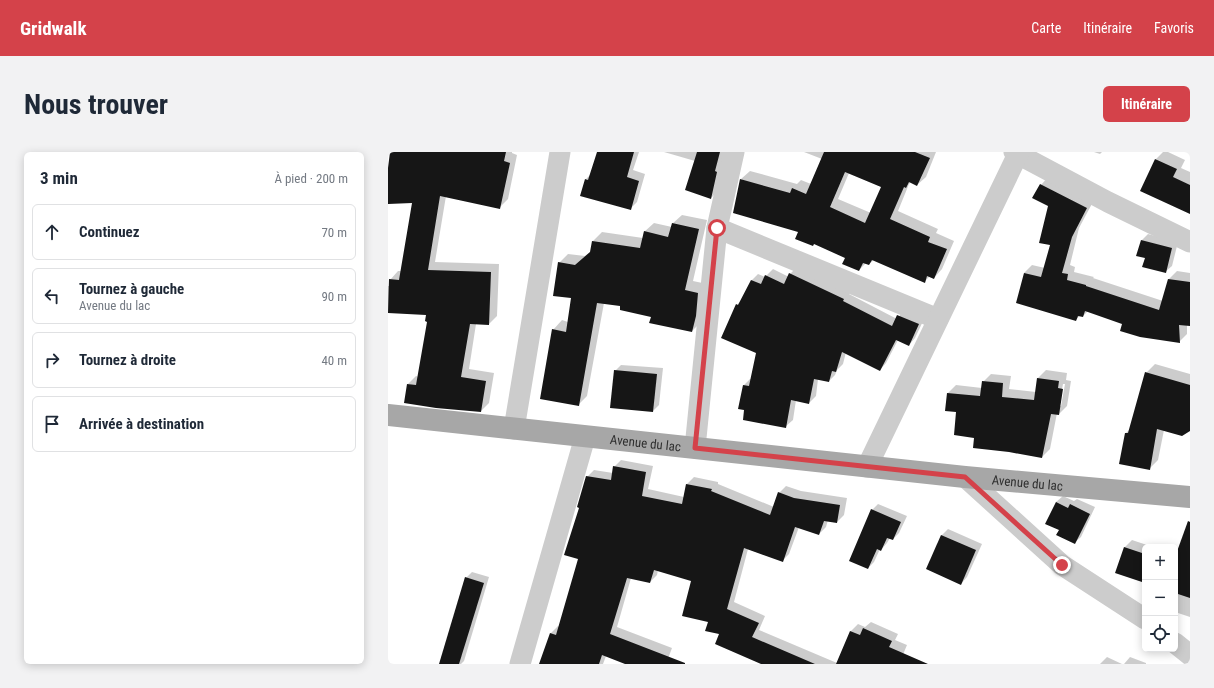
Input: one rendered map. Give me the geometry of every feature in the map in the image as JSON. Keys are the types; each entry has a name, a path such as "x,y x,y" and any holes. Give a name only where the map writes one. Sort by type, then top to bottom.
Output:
{"main road":[{"name":"Avenue du lac","path":"388,415 867,467 1190,497"}],"street":[{"path":"514,429 560,152"},
{"path":"695,448 717,228 734,152"},
{"path":"867,467 1016,153 1101,198 1190,242"},
{"path":"717,228 938,319"},
{"path":"520,664 585,437"},
{"path":"965,477 1062,565 1142,616"},
{"path":"1178,645 1190,655"}],"building":[{"path":"390,152 506,152 504,161 510,163 500,209 440,196 428,270 491,272 489,325 470,324 461,377 486,381 481,412 436,408 404,403 407,384 416,385 427,322 425,321 426,315 388,313 389,279 399,280 412,203 388,204 388,168"},
{"path":"597,152 634,152 627,177 639,181 631,210 580,196 585,179 588,180"},
{"path":"697,152 720,152 715,171 717,172 711,199 685,190"},
{"path":"824,152 915,152 930,158 917,186 909,182 906,188 904,187 890,219 930,237 928,242 947,249 934,279 927,276 925,283 872,260 869,265 863,263 859,271 842,264 845,258 814,244 813,246 795,239 798,232 733,213 740,179 790,193 792,188 806,194","holes":["845,172 881,187 865,223 830,207"]},
{"path":"1155,159 1177,169 1173,177 1190,185 1190,214 1140,191"},
{"path":"1040,184 1087,208 1072,237 1062,273 1068,274 1067,280 1159,310 1168,279 1190,282 1190,326 1179,325 1180,343 1140,337 1120,331 1122,324 1085,311 1083,317 1078,316 1076,321 1016,303 1024,273 1041,277 1050,245 1039,243 1048,206 1032,198"},
{"path":"672,223 699,229 685,290 698,293 696,316 692,332 649,323 651,317 620,310 620,306 597,303 579,406 540,399 552,329 566,332 571,298 553,296 558,262 575,265 590,252 592,241 640,248 644,231 668,237"},
{"path":"1141,240 1172,248 1166,273 1142,267 1145,258 1136,256"},
{"path":"789,273 844,299 843,301 892,326 897,315 919,324 909,346 896,340 880,371 842,352 836,372 832,371 829,382 814,379 809,404 791,400 786,428 743,420 744,410 738,409 743,385 749,386 756,353 721,338 736,304 738,305 751,280 761,284 765,275 784,284"},
{"path":"614,370 657,374 653,412 610,408"},
{"path":"1145,372 1190,385 1190,431 1182,436 1157,429 1150,470 1119,464 1125,433 1128,433"},
{"path":"1037,378 1059,381 1058,388 1063,389 1059,415 1051,414 1042,458 1009,452 973,448 974,438 954,435 956,412 945,411 947,393 980,396 982,381 1003,383 1002,397 1034,400"},
{"path":"613,466 646,472 642,496 682,504 686,484 712,489 711,491 770,515 778,492 794,498 840,505 837,523 824,521 819,535 795,527 783,562 744,548 727,609 759,623 752,637 815,664 761,664 715,644 719,634 705,631 708,622 682,616 691,581 654,570 650,583 627,578 610,634 685,664 625,664 602,655 599,664 539,664 550,633 556,635 578,559 564,555 579,508 577,507 586,476 611,480"},
{"path":"1056,502 1068,508 1070,504 1090,514 1075,544 1056,535 1059,530 1045,524"},
{"path":"871,509 901,522 893,540 887,538 881,551 877,549 868,569 849,561"},
{"path":"1188,521 1190,522 1190,598 1178,594 1178,549"},
{"path":"941,535 976,550 961,585 926,569"},
{"path":"1124,547 1142,553 1142,582 1115,573"},
{"path":"465,577 484,583 459,664 439,664"},
{"path":"863,628 892,641 889,647 928,664 836,664 850,631 860,635"}],"route":[{"path":"717,228 695,448 965,477 1062,565"}]}
